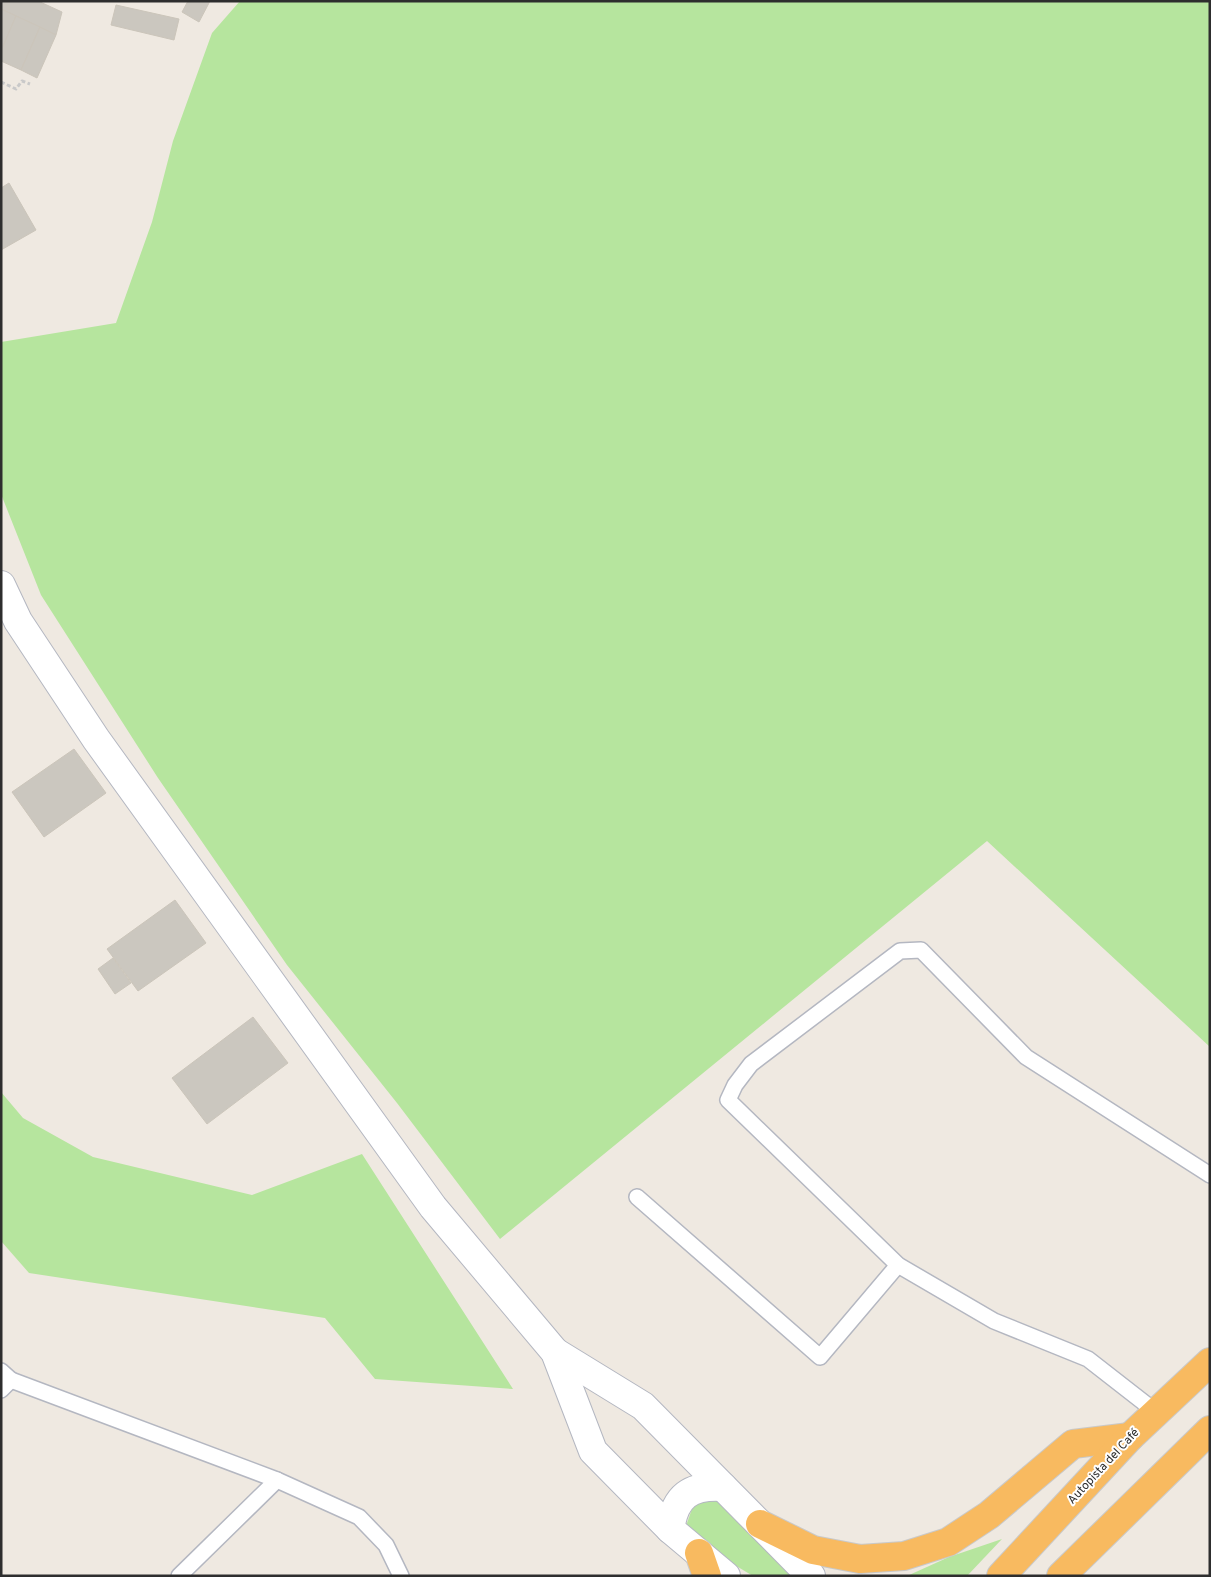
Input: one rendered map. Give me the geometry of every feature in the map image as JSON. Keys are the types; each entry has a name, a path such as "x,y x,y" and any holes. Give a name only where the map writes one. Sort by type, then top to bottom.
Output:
{"highway":[{"name":"Autopista del Café","path":"1001,1576 1130,1437 1210,1362"},
{"path":"1061,1576 1210,1430"},
{"path":"760,1524 813,1550 860,1559 904,1556 948,1542 989,1515 1073,1444 1130,1437"}],"street":[{"path":"1,585 18,621 96,739 439,1214 555,1352 643,1406 811,1576"},
{"path":"555,1352 593,1451 703,1564 726,1576"},
{"path":"670,1529 673,1514 680,1500 692,1491 700,1488 707,1486 723,1487"}],"lane":[{"path":"1156,1412 1088,1359 994,1321 898,1265 728,1100 735,1085 751,1064 900,951 921,950 1026,1057 1210,1174"},
{"path":"637,1197 820,1358 898,1265"},
{"path":"4,1380 277,1480 359,1517 386,1545 401,1576"},
{"path":"179,1576 277,1480"}],"path":[{"path":"1,82 16,89 22,81 30,84"}],"green space":[{"path":"240,1 1210,1 1210,1047 987,841 500,1239 397,1103 287,965 158,778 41,595 1,494 1,342 116,323 152,222 173,141 212,33"},
{"path":"1,1092 23,1118 93,1157 252,1195 362,1154 513,1389 375,1379 325,1318 29,1273 1,1241"},
{"path":"711,1498 737,1511 792,1576 753,1576 688,1537 687,1523 693,1506"},
{"path":"1002,1539 967,1576 907,1576 949,1557"}],"building":[{"path":"1,1 38,1 62,12 56,35 1,9"},
{"path":"188,1 210,1 199,22 182,12"},
{"path":"116,5 179,19 174,40 111,25"},
{"path":"1,9 16,16 1,51"},
{"path":"16,16 40,27 21,70 1,61 1,51"},
{"path":"40,27 56,35 37,78 21,70"},
{"path":"9,183 36,230 1,250 1,188"},
{"path":"74,749 106,793 44,837 12,792"},
{"path":"175,900 206,943 138,991 107,949"},
{"path":"113,958 131,983 115,994 98,969"},
{"path":"253,1017 288,1063 207,1124 172,1078"}]}
